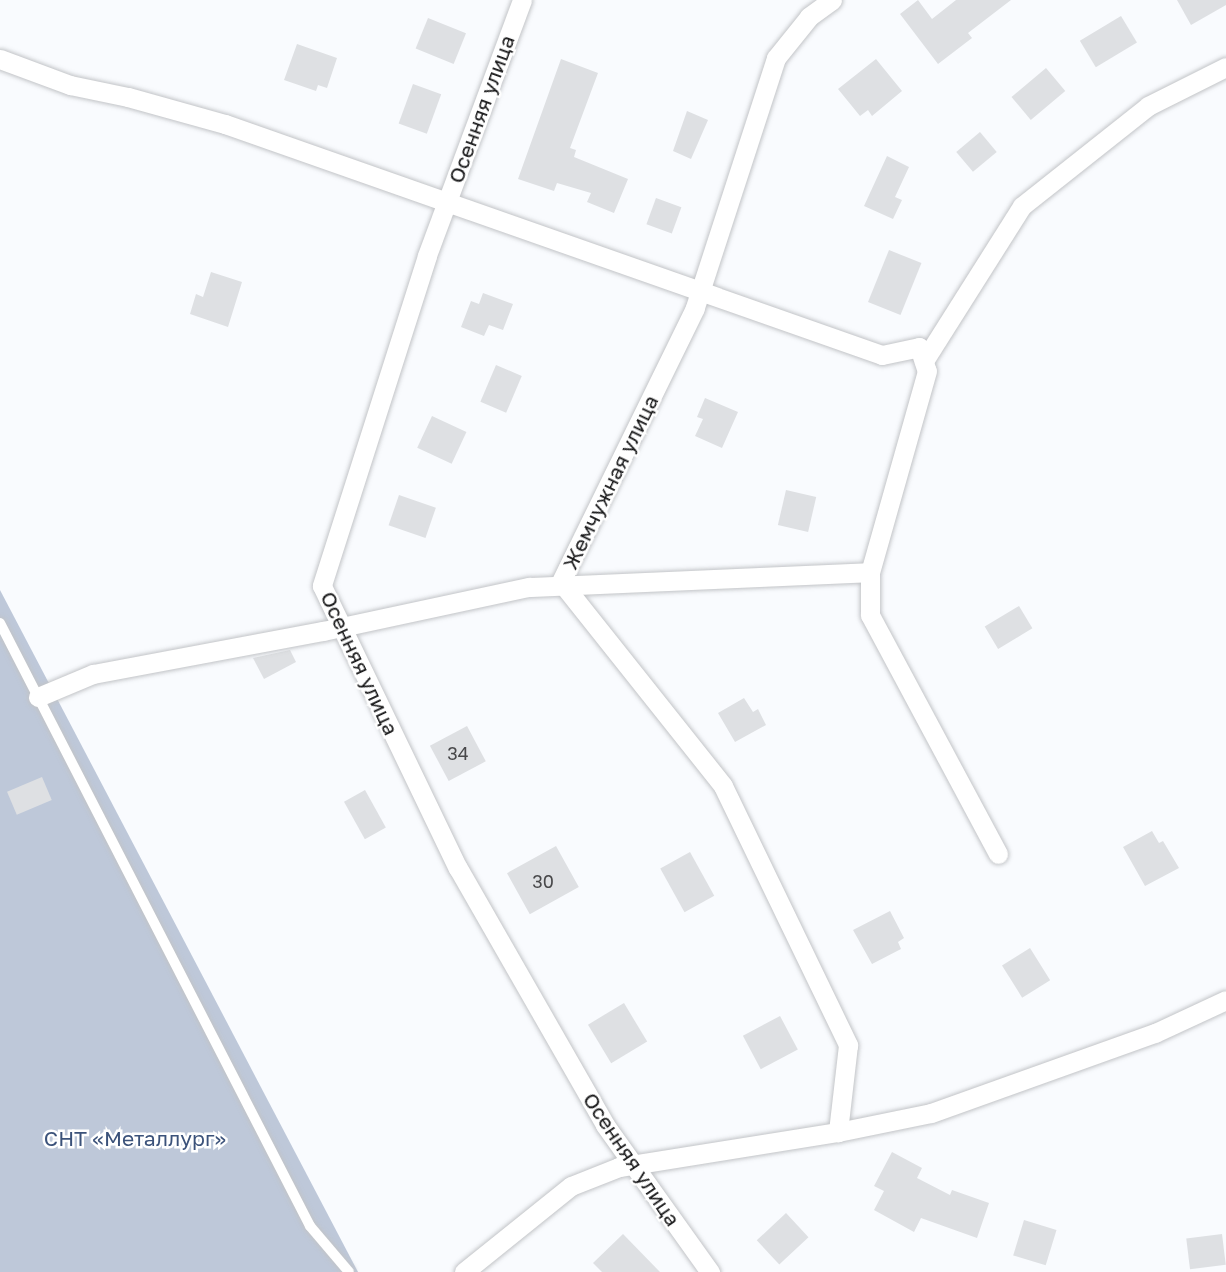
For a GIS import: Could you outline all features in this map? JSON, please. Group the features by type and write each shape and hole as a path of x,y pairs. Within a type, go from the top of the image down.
{"street":[{"name":"Осенняя улица","path":"522,0 447,202 322,586 458,868 605,1125 710,1272"},
{"name":"Жемчужная улица","path":"832,0 810,17 776,58 695,308 561,582 723,786 848,1045 838,1132"},
{"path":"0,59 70,85 128,97 225,124 882,355 919,347 927,371 870,572 870,614 998,854"},
{"path":"924,361 1022,206 1148,106 1226,67"},
{"path":"38,697 93,674 342,627 529,587 870,572"},
{"path":"464,1272 571,1186 633,1164 838,1132 931,1113 1155,1033 1226,1000"}],"lane":[{"path":"0,622 310,1226 349,1272"}],"green space":[{"name":"СНТ «Металлург»","path":"0,590 358,1272 0,1272"}],"building":[{"path":"918,0 932,19 956,0 1011,0 968,33 972,38 938,64 900,14"},
{"path":"1177,0 1226,0 1226,5 1191,25"},
{"path":"1121,16 1137,43 1096,67 1080,41"},
{"path":"428,18 466,33 454,64 416,49"},
{"path":"297,44 337,58 327,88 318,85 316,91 284,80"},
{"path":"561,59 598,73 570,148 576,150 574,157 628,179 614,213 587,202 591,193 557,183 554,191 518,179"},
{"path":"876,59 902,91 872,116 868,110 860,116 838,89"},
{"path":"1046,68 1065,91 1031,120 1012,97"},
{"path":"413,84 441,94 427,134 399,123"},
{"path":"687,111 708,120 691,159 673,151"},
{"path":"980,132 997,152 973,172 956,152"},
{"path":"887,156 909,167 895,197 902,200 893,219 864,206"},
{"path":"656,198 681,207 672,234 646,224"},
{"path":"889,250 921,263 900,315 868,302"},
{"path":"211,272 242,282 228,327 190,314 196,294 203,297"},
{"path":"483,293 513,304 503,330 489,325 484,336 461,327 471,301 479,304"},
{"path":"496,365 522,376 506,413 480,402"},
{"path":"705,398 738,412 722,448 695,436 703,419 697,417"},
{"path":"432,416 466,432 452,464 417,448"},
{"path":"786,490 816,497 808,532 778,525"},
{"path":"399,495 436,508 425,538 389,525"},
{"path":"1019,606 1032,628 998,649 985,627"},
{"path":"290,650 296,662 264,679 253,658"},
{"path":"744,698 753,712 758,709 766,725 735,742 718,713"},
{"path":"467,726 486,761 449,781 430,746"},
{"path":"42,777 52,800 17,815 7,792"},
{"path":"365,790 386,828 365,839 344,802"},
{"path":"1152,831 1159,843 1163,841 1179,868 1145,886 1123,847"},
{"path":"556,846 579,887 530,914 507,873"},
{"path":"690,852 714,896 685,912 660,868"},
{"path":"890,911 904,938 898,942 901,949 872,964 853,930"},
{"path":"1030,948 1050,980 1022,998 1002,965"},
{"path":"624,1003 647,1042 611,1063 588,1025"},
{"path":"780,1016 798,1050 761,1069 743,1036"},
{"path":"892,1152 922,1168 917,1178 950,1195 952,1190 989,1203 977,1238 921,1218 914,1232 874,1210 884,1191 874,1186"},
{"path":"786,1213 809,1237 779,1264 757,1240"},
{"path":"1024,1220 1057,1230 1046,1265 1013,1255"},
{"path":"623,1234 660,1272 602,1272 593,1263"},
{"path":"1222,1234 1226,1265 1190,1269 1186,1238"}]}
